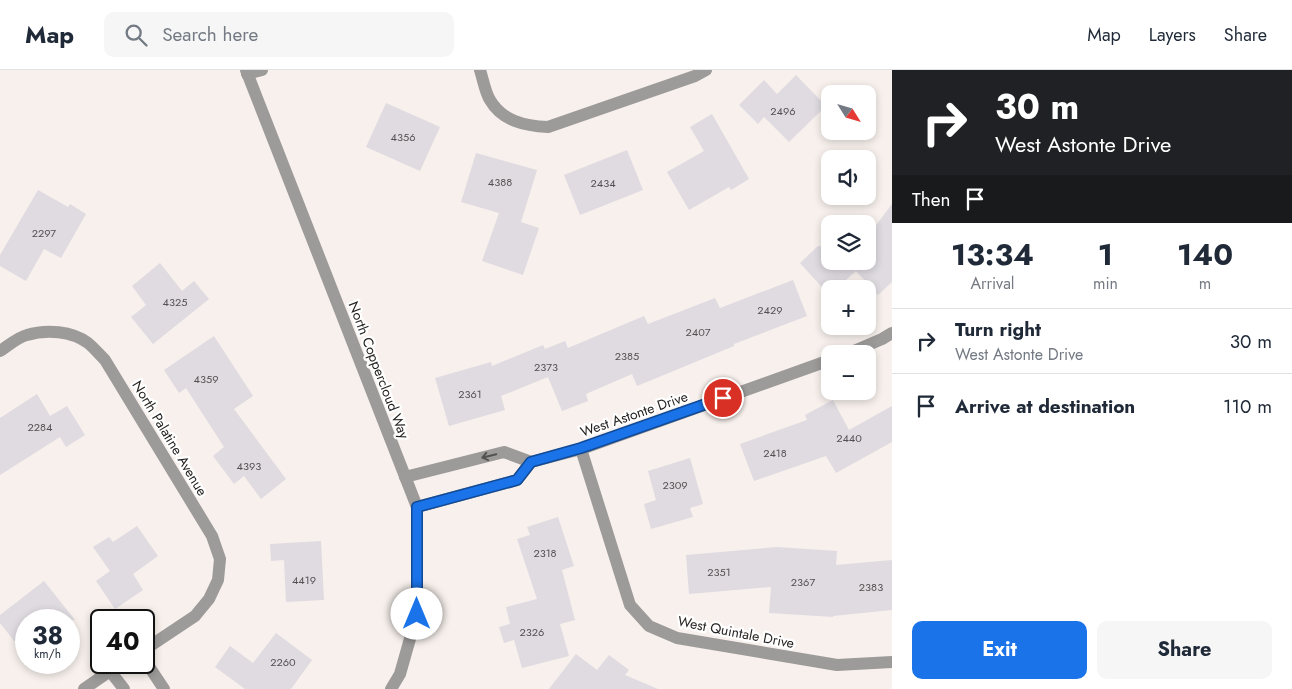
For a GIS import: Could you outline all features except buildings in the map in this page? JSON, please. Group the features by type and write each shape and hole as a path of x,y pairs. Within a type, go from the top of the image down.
{"street":[{"path":"247,72 262,70"},
{"path":"480,70 489,99 501,112 513,121 530,126 548,127 695,76 706,70"},
{"name":"North Coppercloud Way","path":"247,72 417,507 417,614 400,674 391,689"},
{"name":"North Palatine Avenue","path":"0,351 26,335 47,332 63,332 87,342 105,360 212,536 220,559 218,580 209,599 195,616 155,643"},
{"path":"868,345 892,333"},
{"name":"West Astonte Drive","path":"531,462 581,448 821,363"},
{"name":"West Quintale Drive","path":"581,448 630,605 649,626 677,638 837,665 892,662"},
{"path":"405,477 504,452 531,462 517,480 417,507"},
{"path":"84,689 106,674"},
{"path":"112,674 124,689"},
{"path":"154,674 164,689"}],"route":[{"path":"417,614 417,507 517,480 531,462 581,448 723,398"}]}
